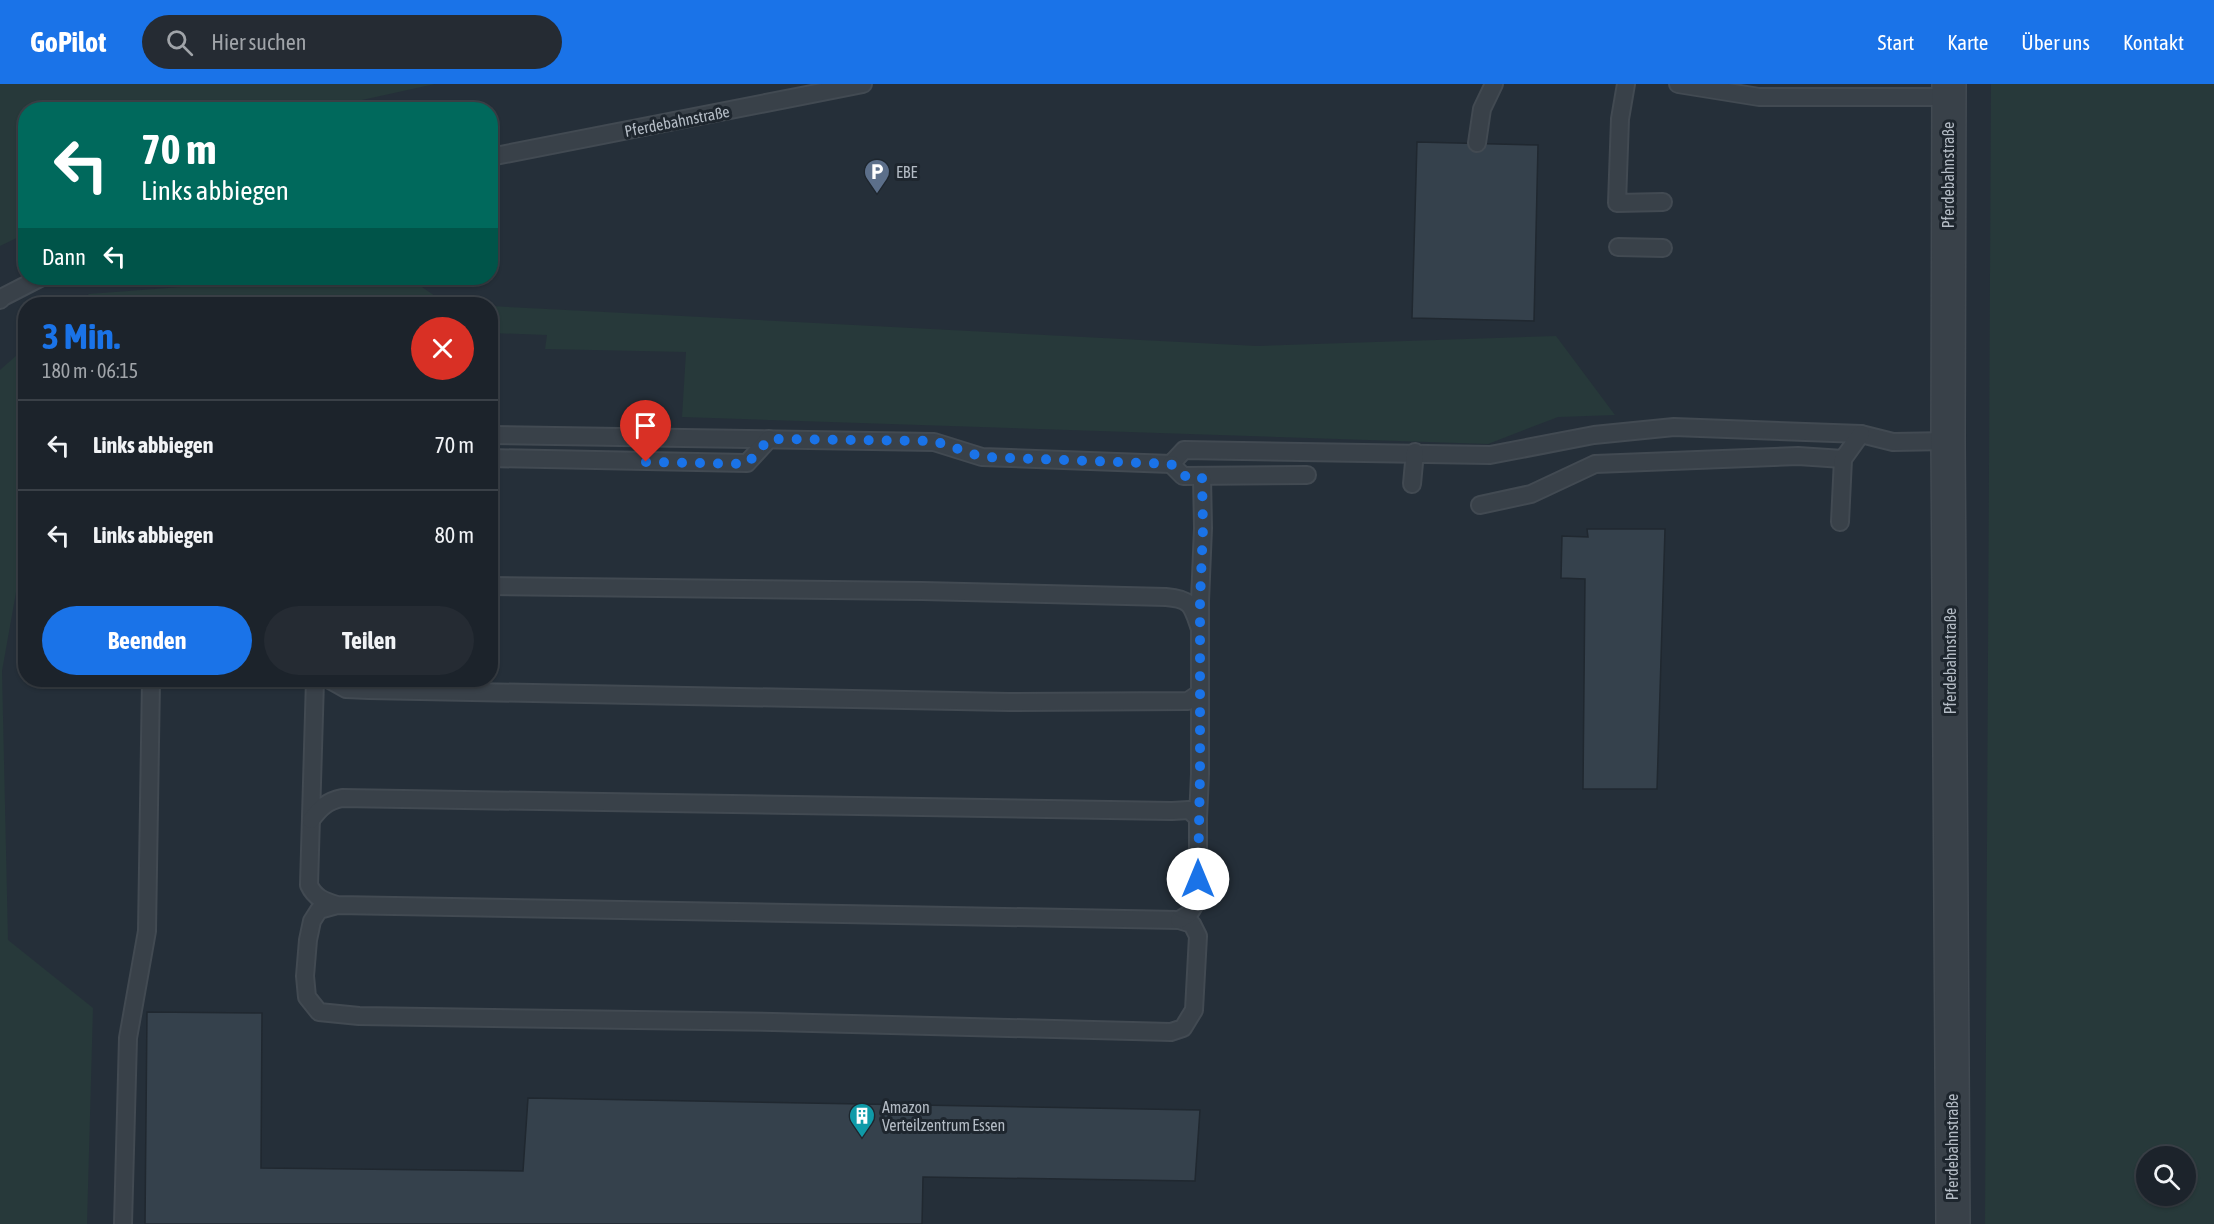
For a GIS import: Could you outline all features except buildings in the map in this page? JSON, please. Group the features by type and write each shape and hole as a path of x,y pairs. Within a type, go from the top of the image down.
{"street":[{"name":"Pferdebahnstraße","path":"1948,91 1953,1224"}],"lane":[{"name":"Pferdebahnstraße","path":"498,155 862,84"},
{"path":"1477,143 1482,109 1494,84"},
{"path":"1626,84 1620,119 1617,203 1663,202"},
{"name":"Pferdebahnstraße","path":"1679,84 1759,97 1948,91"},
{"path":"1618,247 1663,248"},
{"path":"1,298 26,285"},
{"path":"1171,464 1184,450 1490,454 1594,435 1674,427 1861,434 1893,442 1948,441"},
{"path":"1840,522 1843,459 1861,434"},
{"path":"498,435 934,441 982,457 1171,464 1184,476 1307,475"},
{"path":"498,458 747,464 769,439"},
{"path":"1412,484 1415,452"},
{"path":"1480,505 1531,494 1595,465 1798,456 1843,459"},
{"path":"1179,920 1189,914 1198,899 1202,477"},
{"path":"498,585 922,591 1182,598 1193,608 1200,629"},
{"path":"123,1224 128,1038 147,931 152,687"},
{"path":"315,687 309,885 313,894 322,900 338,905 1179,920 1192,924 1197,936 1194,1010 1183,1028 1171,1032 773,1022 358,1016 320,1012 307,997 305,976 308,940 312,921 320,910 338,905"},
{"path":"342,687 369,690 1009,702 1188,701 1200,693"},
{"path":"311,820 327,803 342,798 1189,810 1198,818"}],"shaded area":[{"path":"0,84 435,84 353,102 18,102 18,237 0,246"},
{"path":"1991,84 2214,84 2214,1224 1985,1224"},
{"path":"207,285 419,285 436,297 85,297 89,294"},
{"path":"498,306 1257,346 1556,336 1615,415 1558,417 1488,444 682,417 686,352 545,349 547,335 498,333"},
{"path":"18,354 18,581 2,671 8,940 93,1008 87,1224 0,1224 0,370"}],"place":[{"name":"EBE","path":"877,195"},
{"name":"Amazon Verteilzentrum Essen","path":"862,1139"}],"route":[{"path":"646,462 747,464 769,439 934,441 982,457 1171,464 1184,476 1202,477 1198,879"}]}
